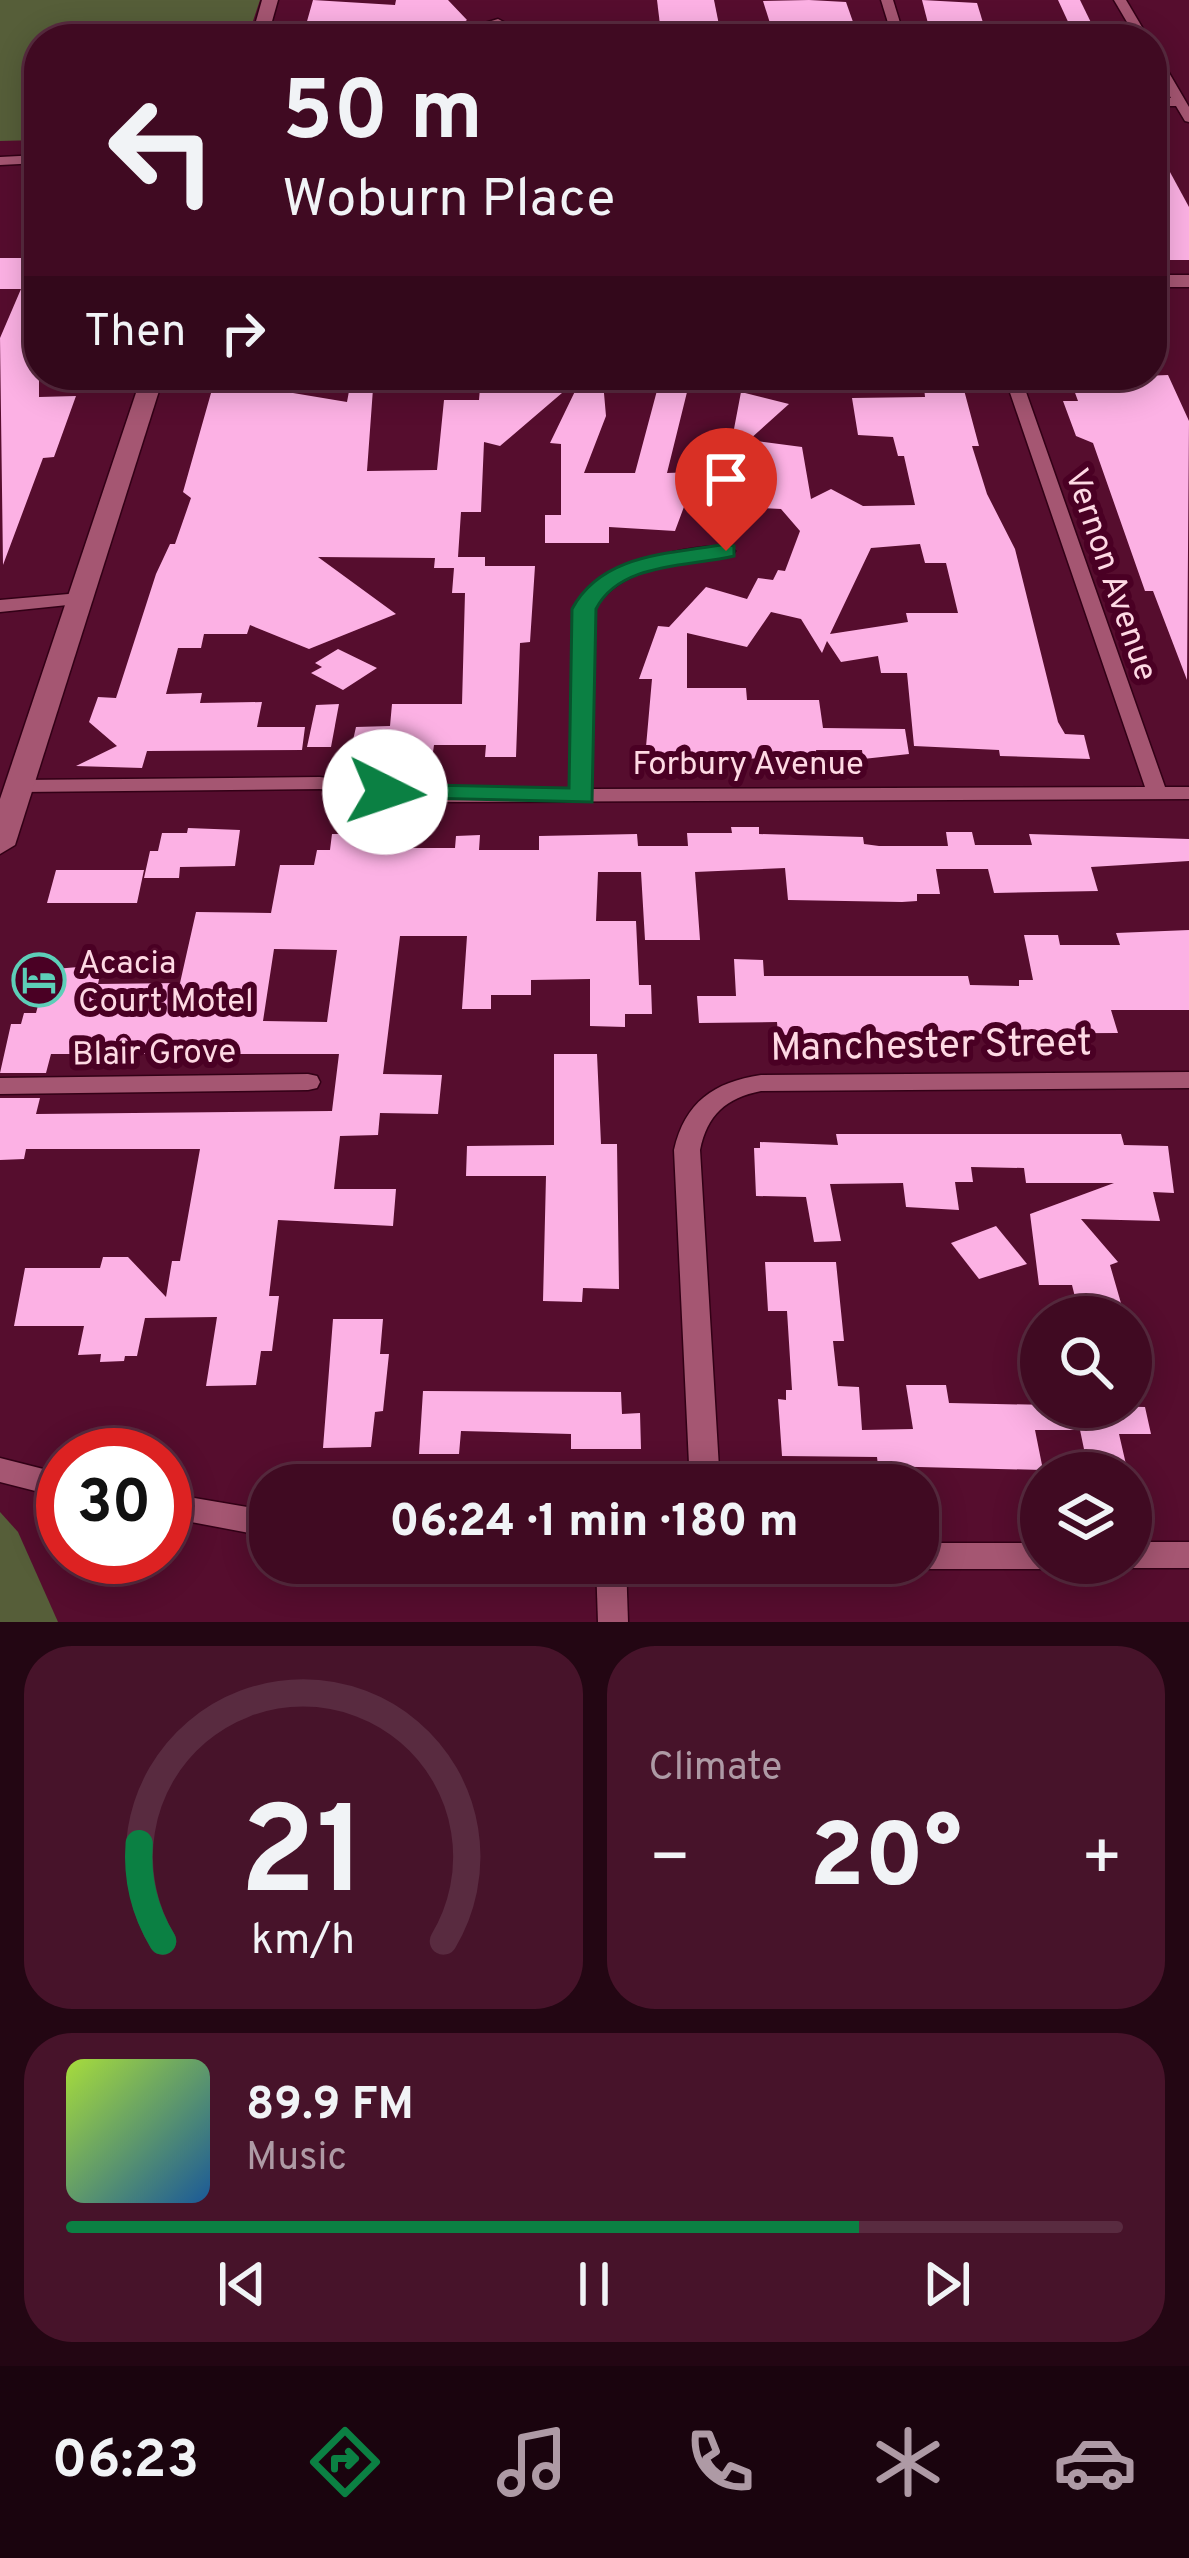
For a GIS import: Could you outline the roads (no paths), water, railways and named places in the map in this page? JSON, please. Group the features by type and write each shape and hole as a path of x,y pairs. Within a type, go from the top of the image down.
{"main road":[{"path":"1,841 148,390"}],"street":[{"path":"1167,80 1189,118"},
{"path":"1167,102 1180,102"},
{"name":"Vernon Avenue","path":"1017,390 1157,793"},
{"path":"582,796 584,609 594,590 630,568 726,551"},
{"path":"0,606 80,599"},
{"name":"Forbury Avenue","path":"20,786 320,783 418,796 1189,793"},
{"name":"Manchester Street","path":"704,1464 687,1150 690,1126 701,1108 721,1093 761,1083 1189,1080"},
{"name":"Blair Grove","path":"0,1085 308,1082"},
{"path":"0,1470 36,1479"},
{"path":"192,1510 249,1520"},
{"path":"1152,1555 1189,1555"},
{"path":"939,1556 1020,1556"},
{"path":"612,1584 613,1622"}],"place":[{"name":"Acacia Court Motel","path":"39,980"}]}
